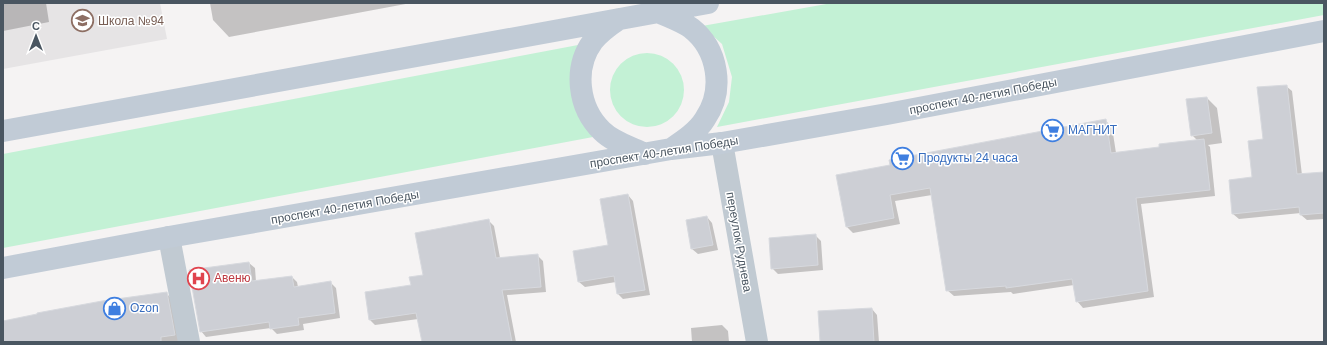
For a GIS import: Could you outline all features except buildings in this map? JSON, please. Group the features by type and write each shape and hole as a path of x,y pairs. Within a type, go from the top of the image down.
{"main road":[{"path":"3,131 708,3"},
{"path":"658,12 690,28 699,36 706,45 713,59 716,73 717,85 715,97 705,120 688,137 671,149"},
{"path":"620,18 593,41 586,54 580,80 581,95 587,112 601,130 611,138 645,154"},
{"name":"проспект 40-летия Победы","path":"3,268 169,237 671,149 722,143 887,114 1324,31"}],"street":[{"name":"переулок Руднева","path":"722,143 757,342"},
{"path":"169,237 188,342"}],"shaded area":[{"name":"Школа №94","path":"3,3 160,3 167,39 3,69"}],"green space":[{"path":"832,3 1324,3 1324,15 717,127 729,102 732,77 722,44 702,26"},
{"path":"578,45 571,91 577,114 593,137 3,248 3,154"},
{"path":"647,53 668,59 678,69 684,90 678,111 668,121 647,127 626,121 616,111 610,90 616,69 626,59"}],"place":[{"name":"Школа №94","path":"83,21"},
{"name":"МАГНИТ","path":"1052,130"},
{"name":"Продукты 24 часа","path":"903,158"},
{"name":"Авеню","path":"199,278"},
{"name":"Ozon","path":"114,308"}]}
